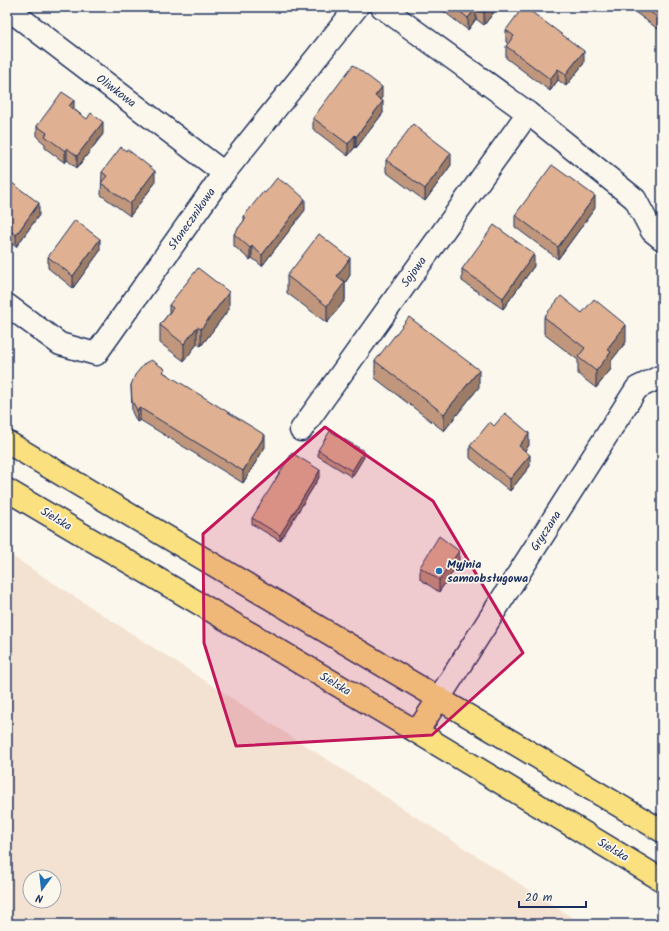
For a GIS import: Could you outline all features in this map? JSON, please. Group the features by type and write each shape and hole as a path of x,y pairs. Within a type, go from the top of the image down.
{"main road":[{"path":"7,442 662,831"},
{"name":"Sielska","path":"7,490 417,732 662,880"},
{"path":"417,732 439,698"}],"street":[{"name":"Słonecznikowa","path":"7,305 60,344 96,354 224,173 357,7"},
{"path":"382,7 528,113 635,199 652,231 662,239"},
{"name":"Oliwkowa","path":"7,8 224,173"},
{"name":"Sojowa","path":"301,430 528,113"},
{"name":"Gryczana","path":"439,698 637,388 662,376"}],"highlighted area":[{"path":"325,427 433,501 523,653 432,735 236,746 204,643 203,534"}],"shaded area":[{"path":"7,553 582,924 7,924"}],"building":[{"path":"454,7 489,7 484,13 476,8 468,18"},
{"path":"523,7 584,51 566,74 558,69 550,79 506,46 514,36 506,30"},
{"path":"644,7 662,7 662,21"},
{"path":"353,65 382,87 375,96 383,101 356,137 355,135 348,144 313,118"},
{"path":"62,92 74,100 69,106 87,119 91,113 103,122 77,156 67,148 65,151 45,136 47,133 37,126"},
{"path":"413,124 451,153 425,189 386,160"},
{"path":"121,147 126,151 127,149 155,171 130,204 101,183 107,176 102,172"},
{"path":"552,165 595,196 558,247 515,215"},
{"path":"277,178 286,184 287,183 305,199 262,255 252,246 250,248 234,234 246,218 244,216 263,192 265,193"},
{"path":"7,180 39,203 16,235 7,229"},
{"path":"75,220 100,239 73,276 48,257"},
{"path":"494,225 534,254 503,298 462,269"},
{"path":"319,234 350,258 337,276 345,282 327,306 287,276"},
{"path":"198,268 229,292 201,329 197,327 184,344 160,325 173,308 169,305"},
{"path":"561,296 582,313 594,299 626,325 607,349 611,352 596,371 578,357 585,348 544,317"},
{"path":"409,317 479,370 444,414 375,361"},
{"path":"151,360 165,369 163,372 265,435 243,471 140,408 137,410 132,401 131,385 135,375 145,363"},
{"path":"505,413 529,433 519,446 530,455 510,479 470,446 490,422 494,426"},
{"path":"330,431 364,451 352,471 318,450"},
{"path":"292,453 320,470 280,535 252,518"},
{"path":"439,536 459,551 439,580 420,567"}],"place":[{"name":"Myjnia samoobsługowa","path":"439,571"}]}
